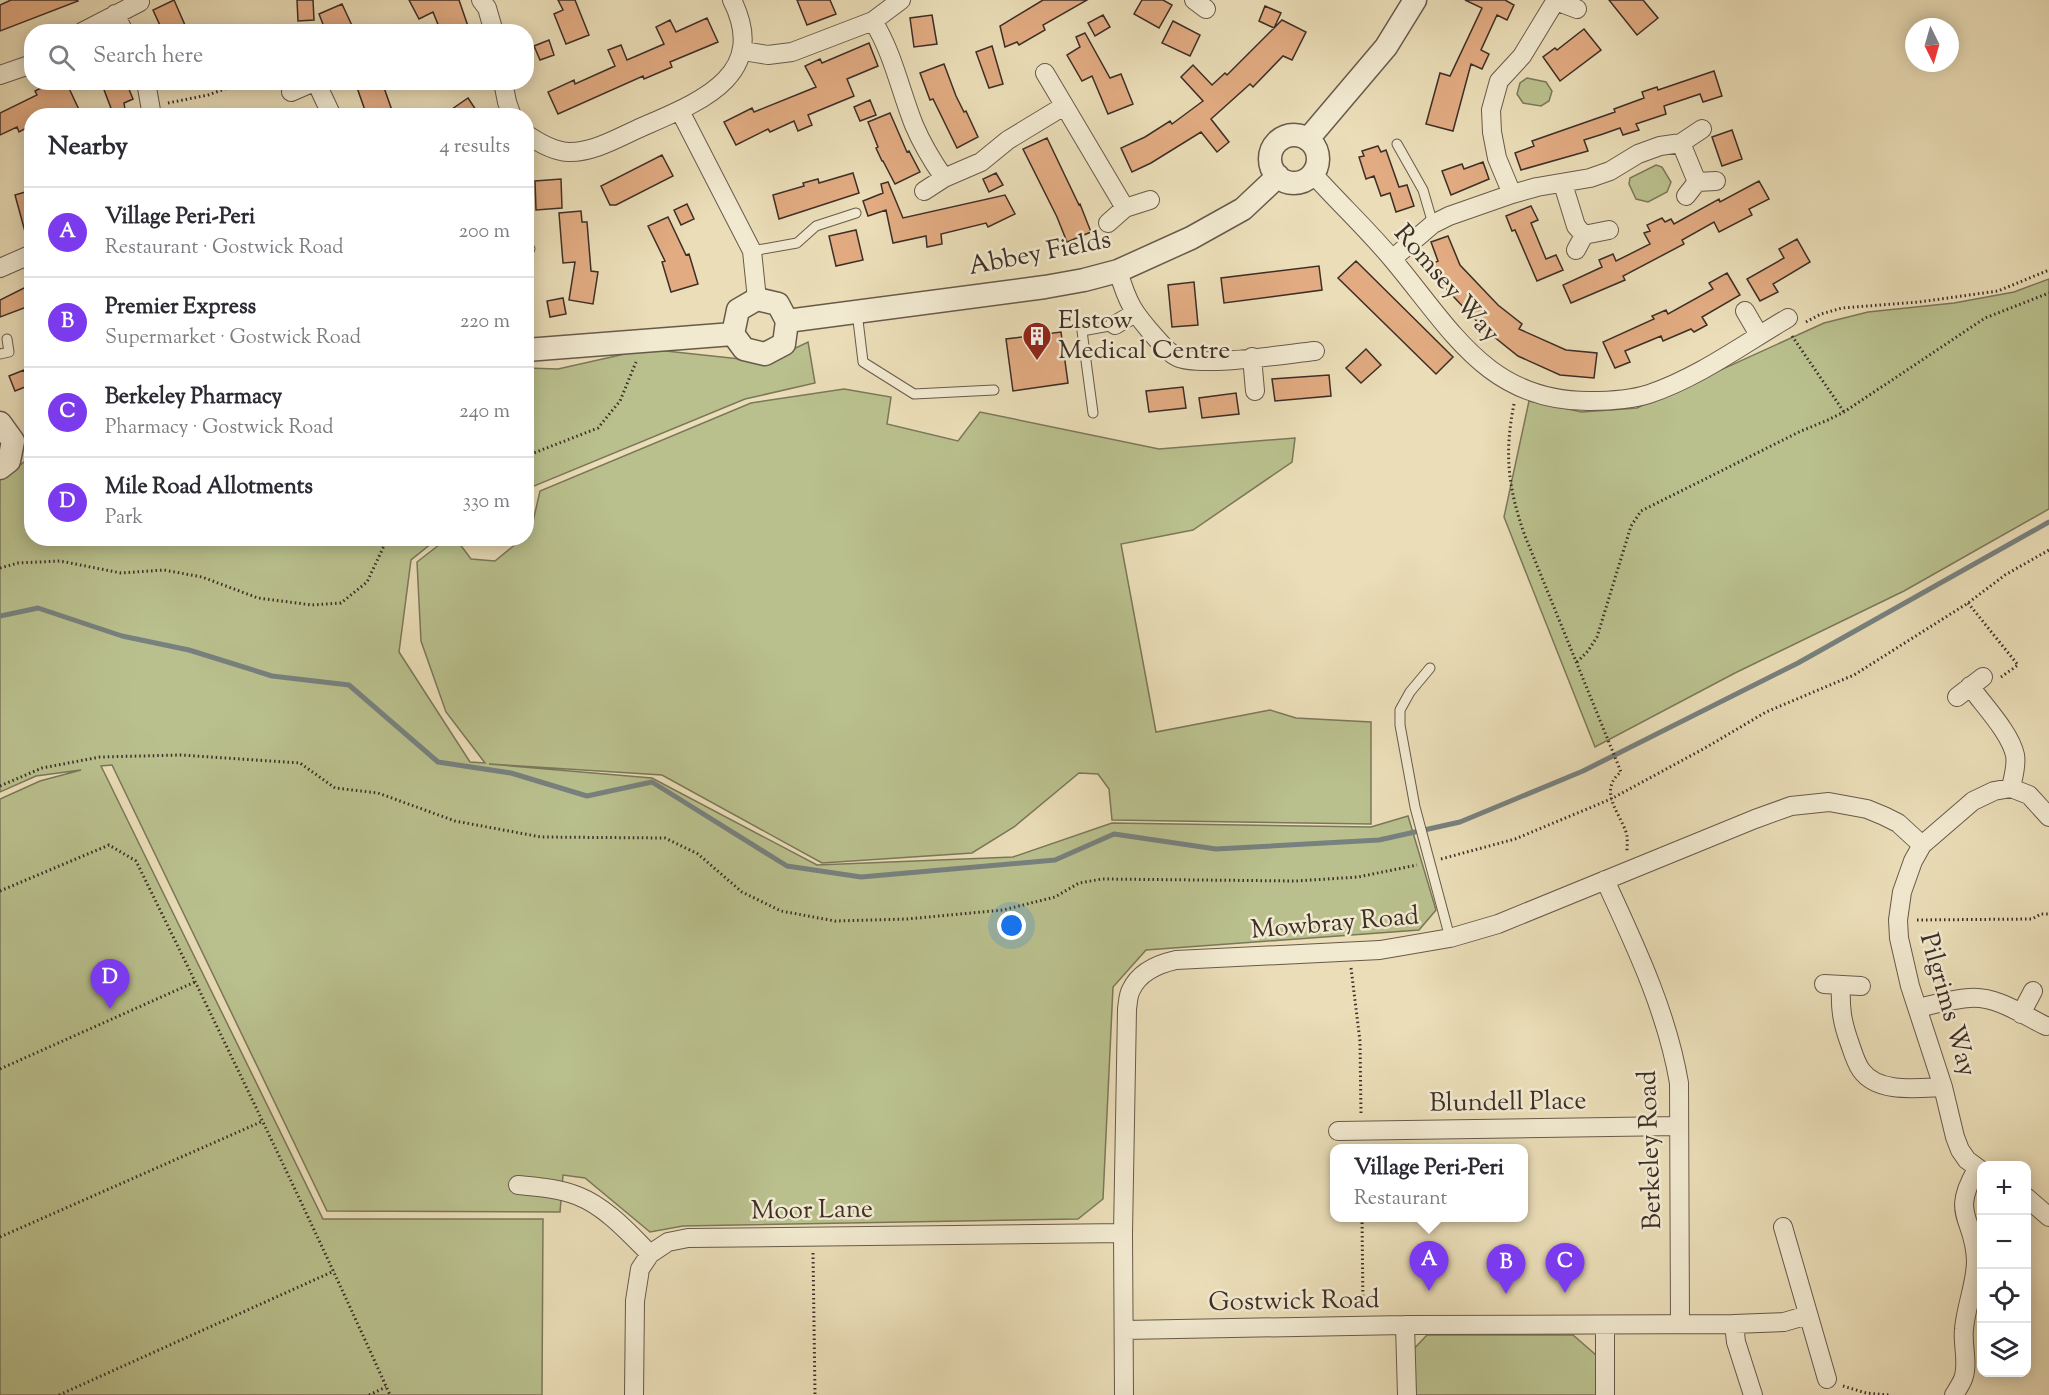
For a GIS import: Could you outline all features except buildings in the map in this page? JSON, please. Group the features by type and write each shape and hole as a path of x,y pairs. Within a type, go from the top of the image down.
{"street":[{"path":"481,0 491,24"},
{"path":"534,139 545,146 568,152 590,149 703,99 723,84 736,67 742,51 742,28 732,0"},
{"path":"742,51 768,55 792,52 873,21 901,0"},
{"path":"1308,139 1386,47 1415,0"},
{"path":"1512,194 1497,158 1492,132 1491,110 1499,81 1522,56 1556,0 1577,9"},
{"path":"97,24 140,2"},
{"path":"115,14 120,24"},
{"path":"873,21 884,39 914,126 931,160 944,178"},
{"path":"0,75 24,67"},
{"path":"1045,73 1125,208"},
{"path":"148,90 151,108"},
{"path":"291,92 296,90"},
{"path":"319,90 328,108"},
{"path":"505,90 509,108"},
{"path":"924,191 944,178 981,162 1008,140 1064,106"},
{"path":"680,111 752,251 757,299"},
{"path":"1392,259 1433,224 1449,216 1537,187 1610,171 1638,154 1681,142 1702,129"},
{"path":"1293,135 1308,139 1317,151 1317,167 1313,174 1300,182 1292,182 1278,176 1271,163 1273,147 1285,137 1293,135"},
{"path":"1681,142 1691,189 1716,181"},
{"name":"Romsey Way","path":"1313,174 1392,259 1459,343 1489,370 1517,387 1554,399 1612,401 1646,395 1677,384 1746,345 1759,335 1794,324"},
{"name":"Abbey Fields","path":"787,321 1045,287 1084,280 1118,270 1191,238 1243,209 1278,176"},
{"path":"1563,183 1580,243 1609,230"},
{"path":"1108,223 1125,208 1150,200"},
{"path":"0,268 24,258"},
{"path":"1118,270 1126,297 1135,313 1166,349 1176,357 1203,362 1315,351"},
{"path":"757,299 778,304 787,321 784,344 765,354 744,350 733,334 738,310 757,299"},
{"path":"1744,311 1759,335"},
{"path":"1115,325 1135,313"},
{"path":"534,350 733,334"},
{"path":"1252,357 1255,391"},
{"path":"0,468 9,461 15,434"},
{"path":"1970,687 2009,740 2015,754 2016,768 2011,788 2029,795 2049,817"},
{"name":"Pilgrims Way","path":"1977,1168 1960,1150 1955,1137 1944,1087 1905,966 1898,920 1902,892 1913,861 1922,845 1973,801 1994,791 2011,788"},
{"name":"Mowbray Road","path":"1124,1395 1123,1233 1127,1009 1131,989 1142,975 1158,964 1176,960 1380,950 1450,938 1498,924 1791,806 1829,802 1866,809 1898,823 1922,845"},
{"name":"Berkeley Road","path":"1605,880 1664,1019 1673,1049 1679,1083 1680,1323"},
{"path":"1861,986 1832,985 1841,1020 1861,1070 1869,1078 1879,1083 1896,1087 1944,1087"},
{"path":"2021,1014 2033,991"},
{"path":"1918,1008 1971,998 2000,1003 2046,1026"},
{"name":"Blundell Place","path":"1338,1131 1678,1126"},
{"path":"1954,1395 1963,1380 1965,1369 1964,1328 1975,1269 1974,1247 1963,1208 1963,1197 1967,1185 1977,1172"},
{"path":"518,1185 552,1188 579,1196 602,1209 651,1254 640,1269 635,1301 634,1395"},
{"path":"2031,1201 2049,1217"},
{"path":"1783,1227 1827,1379"},
{"name":"Moor Lane","path":"651,1254 668,1242 688,1238 1123,1233"},
{"name":"Gostwick Road","path":"1124,1330 1405,1325 1734,1324 1785,1322 1808,1315"},
{"path":"1734,1324 1736,1342 1753,1395"},
{"path":"1405,1325 1407,1395"},
{"path":"1605,1325 1605,1395"}],"lane":[{"path":"1397,144 1423,190 1433,224"},
{"path":"752,251 797,243 816,226 856,213"},
{"path":"857,312 863,362 914,394 994,390"},
{"path":"1093,413 1082,331 1115,325"},
{"path":"0,354 9,352 7,339"},
{"path":"1430,668 1410,692 1400,710 1400,725 1415,807 1450,938"}],"path":[{"path":"162,108 227,90"},
{"path":"1844,412 1794,324 1842,308 1919,302 1998,291 2049,270"},
{"path":"1576,662 1588,651 1597,637 1631,526 1641,512 1801,431 1844,412 1985,318 2049,293"},
{"path":"534,453 598,428 620,401 636,365 633,341"},
{"path":"1517,387 1509,427 1508,463 1513,503 1620,772 1614,777 1610,787 1611,799 1627,834 1626,871"},
{"path":"0,568 18,563 60,561 121,573 164,570 202,577 258,598 312,605 341,603 367,582 384,546"},
{"path":"0,786 42,768 100,757 181,754 300,763 335,788 378,793 455,821 541,837 665,838 698,854 742,892 781,911 835,921 907,919 1003,910 1055,897 1079,883 1102,879 1296,881 1358,877 1431,862 1515,839 1611,799 1766,712 1854,675 1968,603 2005,574 2049,550"},
{"path":"1968,603 2018,665 1993,683 1970,687"},
{"path":"0,891 109,844 136,861 263,1121 390,1395"},
{"path":"1898,920 2032,919 2041,914 2049,914"},
{"path":"1349,951 1360,1041 1361,1130"},
{"path":"0,1069 195,982"},
{"path":"0,1237 263,1121"},
{"path":"1362,1222 1364,1326"},
{"path":"812,1237 815,1395"},
{"path":"59,1395 334,1271"},
{"path":"1827,1379 1866,1393 1889,1395"},
{"path":"369,1395 386,1387"}],"green space":[{"path":"1527,78 1546,82 1552,91 1549,101 1541,106 1523,103 1517,94 1520,83"},
{"path":"1656,165 1662,167 1671,182 1667,192 1648,202 1636,199 1629,184 1630,178"},
{"path":"2049,279 2049,509 1904,591 1735,673 1595,747 1504,517 1529,401 1582,412 1637,408 1824,323 1868,312 1954,303 2014,292"},
{"path":"808,342 815,383 745,399 534,486 534,368 558,369 647,349 759,361 783,354"},
{"path":"844,389 891,397 887,424 958,441 980,412 1159,449 1295,438 1292,462 1193,530 1121,544 1156,732 1270,710 1296,718 1371,722 1371,824 1112,820 1109,789 1098,774 1079,773 1014,827 972,853 822,863 662,775 489,764 652,778 817,865 1013,857 1112,823 1371,827 1408,816 1436,910 1419,930 1146,950 1113,987 1103,1199 1078,1219 683,1226 650,1232 585,1178 563,1175 560,1212 327,1211 112,765 101,766 323,1219 543,1219 542,1395 0,1395 0,799 40,781 81,770 36,776 0,792 0,476 9,473 24,462 24,546 428,546 411,560 399,652 470,762 485,763 446,712 421,641 417,562 438,546 461,546 471,559 495,561 513,546 534,546 534,517 540,491 751,403"},
{"path":"1427,1335 1573,1335 1596,1355 1597,1395 1412,1395 1410,1353"}],"waterway":[{"path":"0,616 38,608 122,636 189,650 272,676 349,685 438,762 511,773 587,796 652,782 787,866 861,877 1055,860 1114,834 1216,849 1379,840 1460,822 1583,771 1798,663 2049,522"}],"place":[{"name":"Elstow Medical Centre","path":"1037,362"},
{"name":"Mile Road Allotments","path":"110,1009"},
{"name":"Village Peri-Peri","path":"1429,1291"},
{"name":"Berkeley Pharmacy","path":"1565,1293"},
{"name":"Premier Express","path":"1506,1294"}]}
